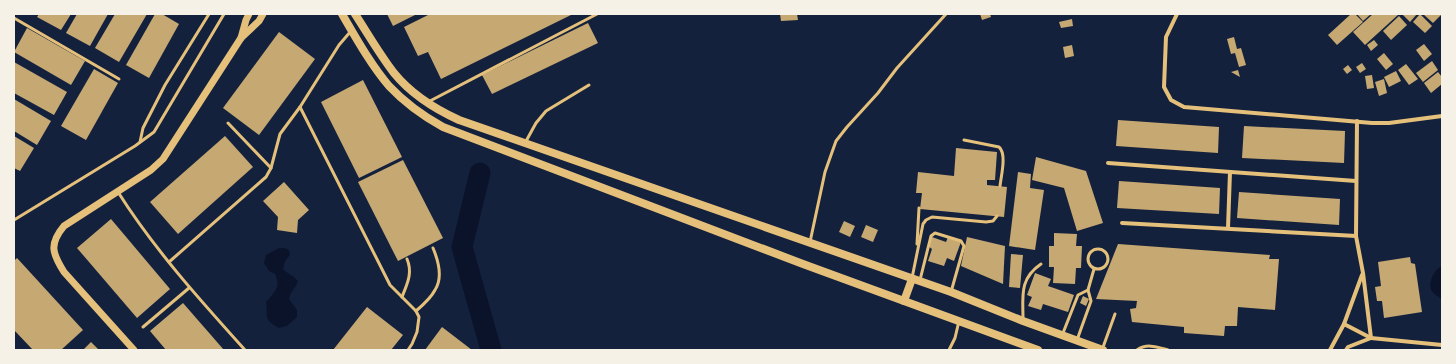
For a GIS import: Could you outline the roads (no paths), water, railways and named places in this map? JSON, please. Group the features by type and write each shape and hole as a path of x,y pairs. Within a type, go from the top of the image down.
{"main road":[{"path":"342,14 390,86 420,113 443,127 804,264 1038,350"},
{"path":"355,14 395,74 428,103 459,120 951,292 1102,350"},
{"path":"904,301 916,280"}],"street":[{"path":"241,38 249,14"},
{"path":"134,350 64,272 56,259 53,246 56,236 64,226 151,170 163,159 241,38 259,21 263,14"},
{"path":"1177,14 1166,37 1164,87 1171,100 1184,107 1372,123 1389,123 1442,116"},
{"path":"1357,121 1356,236 1363,273 1371,338"},
{"path":"1108,163 1356,181"},
{"path":"1228,228 1230,172"},
{"path":"1122,223 1356,236"},
{"path":"1330,350 1344,324 1363,273"},
{"path":"1344,324 1371,338 1442,344"},
{"path":"1346,350 1348,347 1371,338"}],"lane":[{"path":"140,142 143,128 162,92 209,14"},
{"path":"14,220 154,132 224,14"},
{"path":"428,103 597,14"},
{"path":"810,242 825,172 836,141 874,98 897,68 946,14"},
{"path":"14,18 119,79"},
{"path":"169,262 266,177 271,168 280,134 300,107 339,45 352,30"},
{"path":"525,143 536,123 546,111 589,85"},
{"path":"300,107 390,285 416,311 419,318 417,332 408,350"},
{"path":"228,122 271,168"},
{"path":"964,140 999,147 1002,150 1003,155 1000,186"},
{"path":"118,192 189,288 245,350"},
{"path":"916,280 919,208"},
{"path":"917,255 923,224 926,220 932,218 986,222 992,221 997,216"},
{"path":"916,280 933,234 935,233 962,241 964,246 951,292"},
{"path":"416,311 436,289 440,272 433,248"},
{"path":"1098,249 1102,250 1108,256 1108,263 1101,269 1094,269 1089,264 1088,257 1092,251 1098,249"},
{"path":"402,297 410,275 408,259"},
{"path":"1023,320 1024,288 1027,277 1041,264"},
{"path":"1077,341 1090,301 1088,290 1094,269"},
{"path":"143,327 189,288"},
{"path":"1062,335 1078,295 1088,290"},
{"path":"1102,350 1115,314"},
{"path":"949,350 955,338 959,322"},
{"path":"1137,350 1150,345 1168,350"}],"water":[{"path":"279,248 289,250 290,255 285,261 283,269 298,281 289,299 297,310 297,317 287,326 279,328 267,318 266,302 276,289 277,279 275,274 269,271 264,263 266,255"},
{"path":"1442,266 1442,299 1435,295 1431,290 1430,283 1433,275"}],"waterway":[{"path":"480,173 462,247 491,350"}]}
